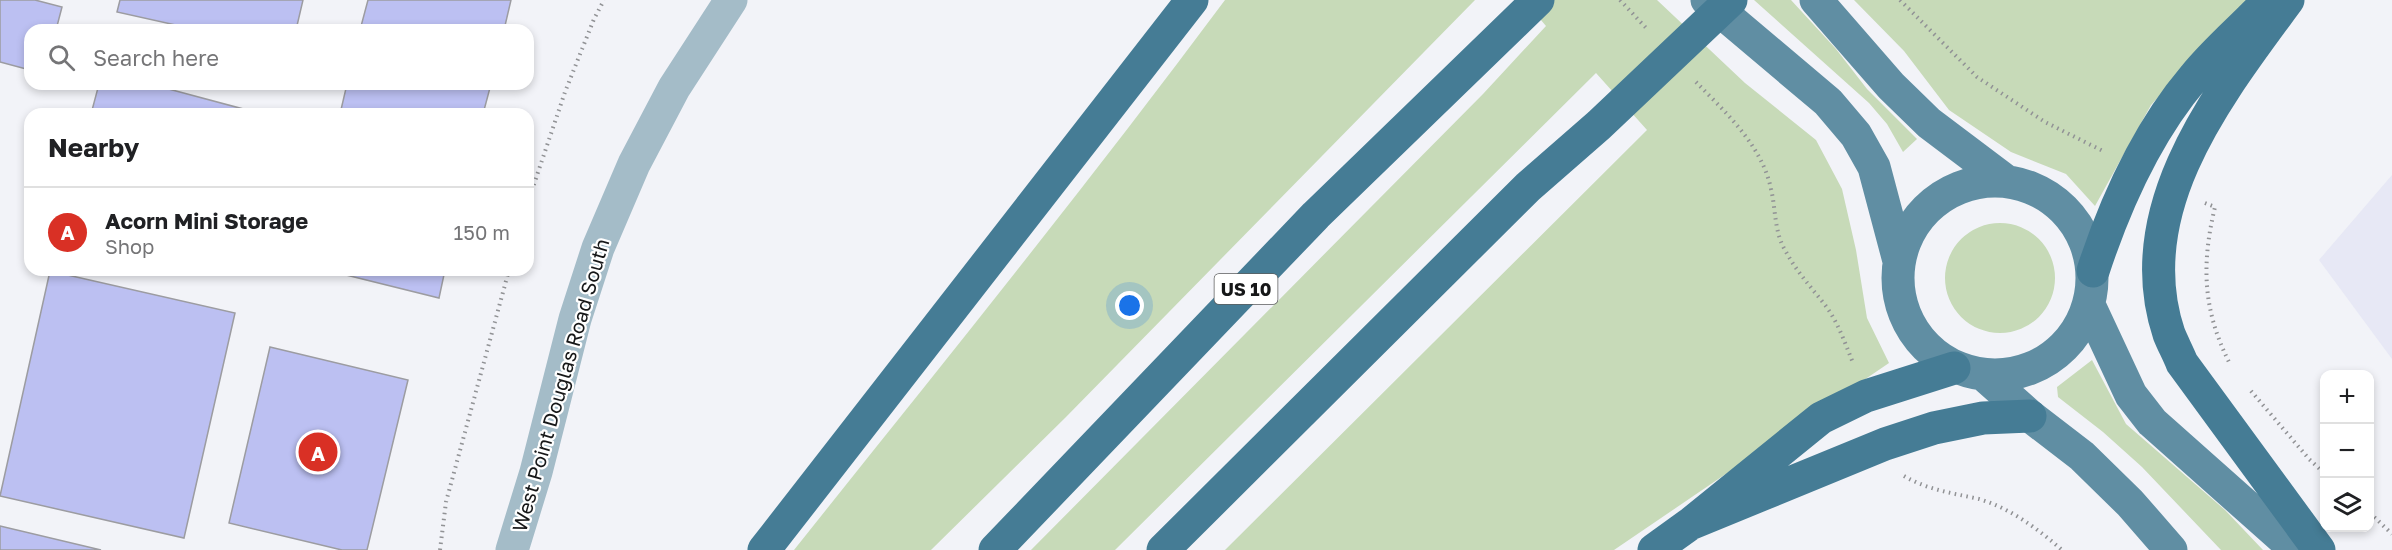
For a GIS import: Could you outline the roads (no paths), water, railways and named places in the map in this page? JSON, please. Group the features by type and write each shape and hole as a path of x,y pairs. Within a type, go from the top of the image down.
{"highway":[{"path":"764,550 1192,0"},
{"name":"US 10","path":"995,550 1316,215 1538,0"},
{"path":"1163,550 1528,187 1599,125 1731,0"},
{"path":"2093,271 2108,225 2165,117 2194,76 2270,0"},
{"path":"2288,0 2222,90 2172,189 2163,226 2159,258 2161,294 2169,333 2182,363 2319,550"},
{"path":"1654,550 1689,525 1821,418 1866,396 1954,368"},
{"path":"1689,525 1885,444 1934,428 1983,418 2030,416"}],"main road":[{"path":"1707,0 1828,102 1856,135 1874,167 1899,261"},
{"path":"1816,0 1891,86 1922,115 2006,181"},
{"path":"2006,181 2038,190 2066,210 2084,238 2093,271 2089,305 2074,336 2050,359 2019,374 1985,376 1954,368 1928,349 1908,323 1898,293 1899,261 1908,233 1926,210 1949,192 1977,182 2006,181"},
{"path":"2089,305 2131,395 2152,422 2296,550"},
{"path":"1985,376 2030,416 2082,456 2130,503 2171,550"}],"street":[{"name":"West Point Douglas Road South","path":"512,550 598,248 634,164 674,88 730,0"}],"place":[{"name":"Acorn Mini Storage","path":"318,452"}]}
